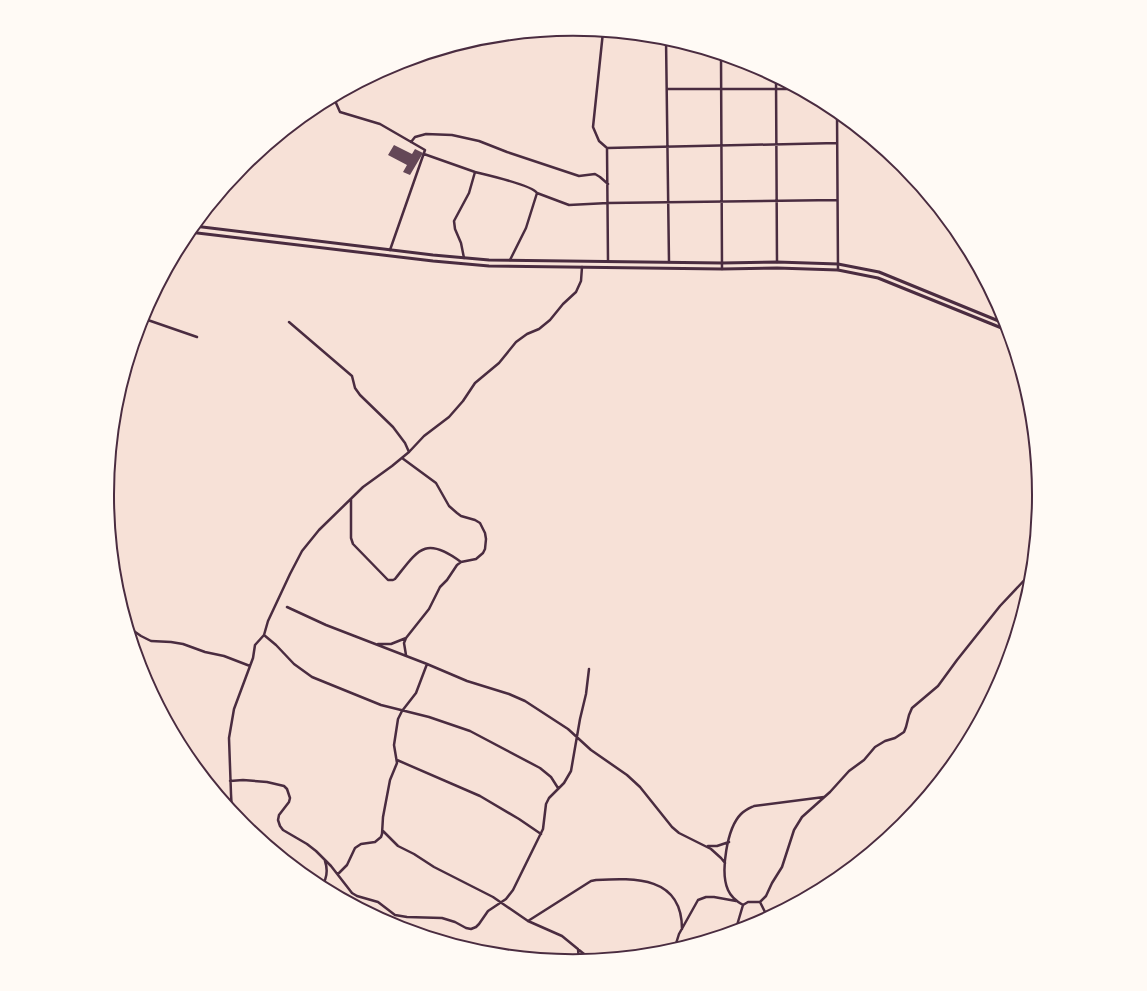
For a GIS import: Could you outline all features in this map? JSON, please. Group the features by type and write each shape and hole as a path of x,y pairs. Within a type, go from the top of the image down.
{"street":[{"path":"602,37 593,127 599,141 607,148 837,143"},
{"path":"666,46 669,262"},
{"path":"721,60 722,269"},
{"path":"776,83 777,262"},
{"path":"667,89 787,89"},
{"path":"336,103 340,112 380,124 425,150 390,250"},
{"path":"837,119 838,270"},
{"path":"411,142 415,137 426,134 452,135 479,141 579,176 595,174 608,184"},
{"path":"607,148 608,261"},
{"path":"424,154 475,172 516,183 569,205 608,202 837,200"},
{"path":"464,258 454,221 469,193 475,172"},
{"path":"510,260 526,228 537,193"},
{"path":"201,227 464,258 510,260 722,263 777,262 838,264 879,272 998,321"},
{"path":"196,233 433,261 489,266 722,269 777,268 838,270 878,278 1001,328"},
{"path":"231,801 229,738 237,699 250,666 255,645 264,635 268,621 302,551 319,530 363,487 402,458 424,436 449,417 475,383 499,363 516,342 545,325 579,287 581,282 582,267"},
{"path":"149,320 196,337"},
{"path":"289,322 352,376 355,388 360,395 393,427 405,443 409,452"},
{"path":"402,458 436,483 449,506 457,514 475,520 483,528 486,539 483,553 476,559 461,562 457,565 440,587 429,609 406,638 404,643 406,656"},
{"path":"351,498 353,544 388,580 395,579 415,554 424,549 429,548 439,550 461,562"},
{"path":"737,925 743,905 748,902 760,902 766,896 782,867 791,838 798,823 808,811 849,771 864,760 875,747 904,732 912,708 938,686 1007,598 1025,579"},
{"path":"287,607 326,625 467,681 502,691 521,699 563,725 592,750 634,781 663,814 672,827 679,833 716,853 724,863"},
{"path":"135,632 151,641 183,644 199,651 224,656 250,666"},
{"path":"264,635 294,664 312,677 380,706 443,721 483,737 546,772 558,788"},
{"path":"375,644 391,644 406,638"},
{"path":"338,874 348,864 355,848 361,844 372,843 381,838 383,817 390,780 397,760 394,746 398,719 416,692 427,664"},
{"path":"230,781 249,780 284,786 287,789 290,798 289,802 279,814 278,820 280,826 283,830 307,844 325,859 352,893 378,902 395,915 407,917 442,918 471,929 476,927 488,911 510,895 541,834 545,823 546,804 549,798 568,777 571,771 590,669"},
{"path":"397,760 480,796 541,834"},
{"path":"743,905 736,901 727,890 725,876 724,863 736,820 747,809 762,804 825,796"},
{"path":"382,831 398,846 434,867 486,893 528,921 558,933 585,955"},
{"path":"705,846 717,846 729,842"},
{"path":"324,881 327,871 325,859"},
{"path":"528,921 591,881 631,879 648,881 657,884 671,895 679,909 682,928"},
{"path":"676,943 695,903 702,898 714,897 736,901"},
{"path":"760,902 765,913"},
{"path":"577,948 578,955"}],"building":[{"path":"394,145 412,154 415,149 423,153 410,175 403,172 407,165 388,155"}]}
